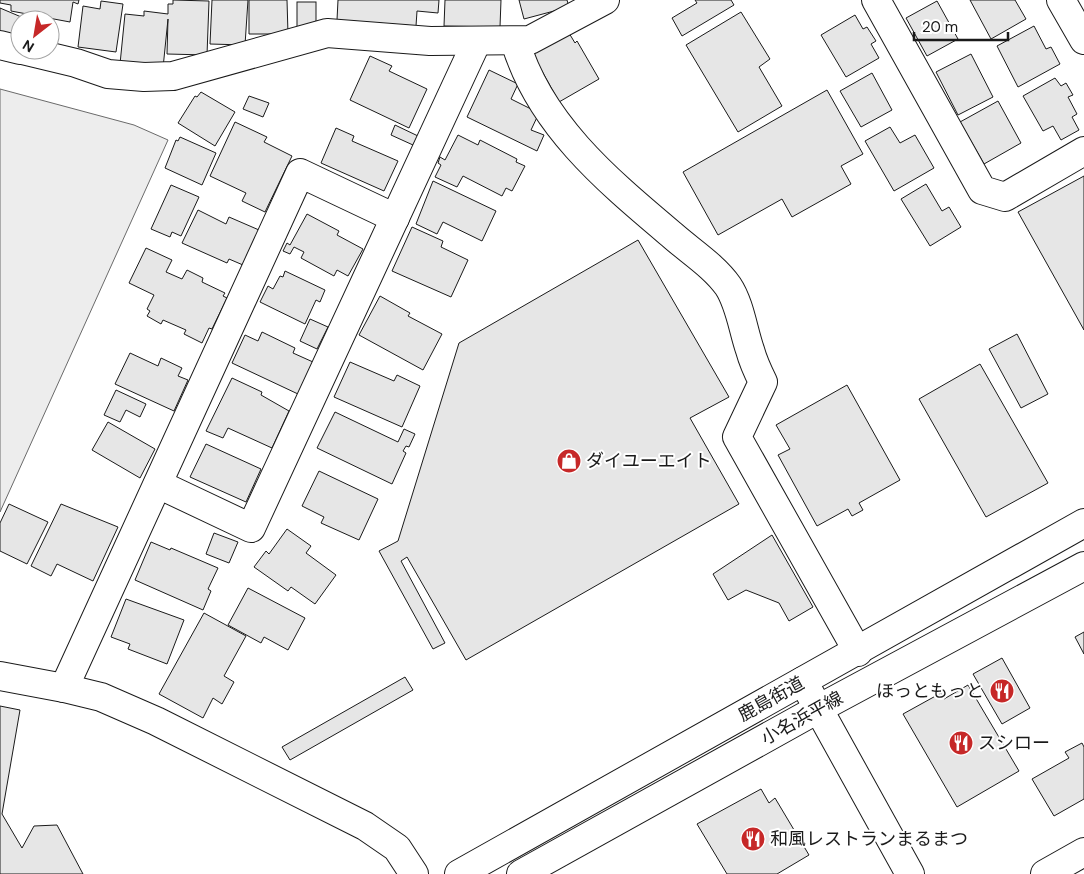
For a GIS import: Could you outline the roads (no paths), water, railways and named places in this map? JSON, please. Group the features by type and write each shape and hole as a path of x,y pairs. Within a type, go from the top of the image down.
{"street":[{"path":"60,59 108,74 144,77 173,76 327,33 430,41 530,40 540,37 606,0"},
{"path":"876,0 982,190 1005,198 1084,151"},
{"path":"1061,0 1084,40"},
{"path":"515,40 520,59 536,92 584,157 629,199 710,267 728,286 750,352 763,382 737,437 858,652"},
{"path":"158,484 251,528 477,41"},
{"path":"64,688 300,173 395,218"},
{"name":"鹿島街道","path":"459,874 858,652 1084,523"},
{"name":"小名浜平線","path":"522,874 818,709 1084,566"},
{"path":"0,676 100,697 156,721 365,826 397,848 414,874"},
{"path":"803,681 910,874"},
{"path":"1045,874 1084,852"}],"place":[{"name":"ダイユーエイト","path":"569,461"},
{"name":"ほっともっと","path":"1002,691"},
{"name":"スシロー","path":"961,743"},
{"name":"和風レストランまるまつ","path":"753,839"}]}
